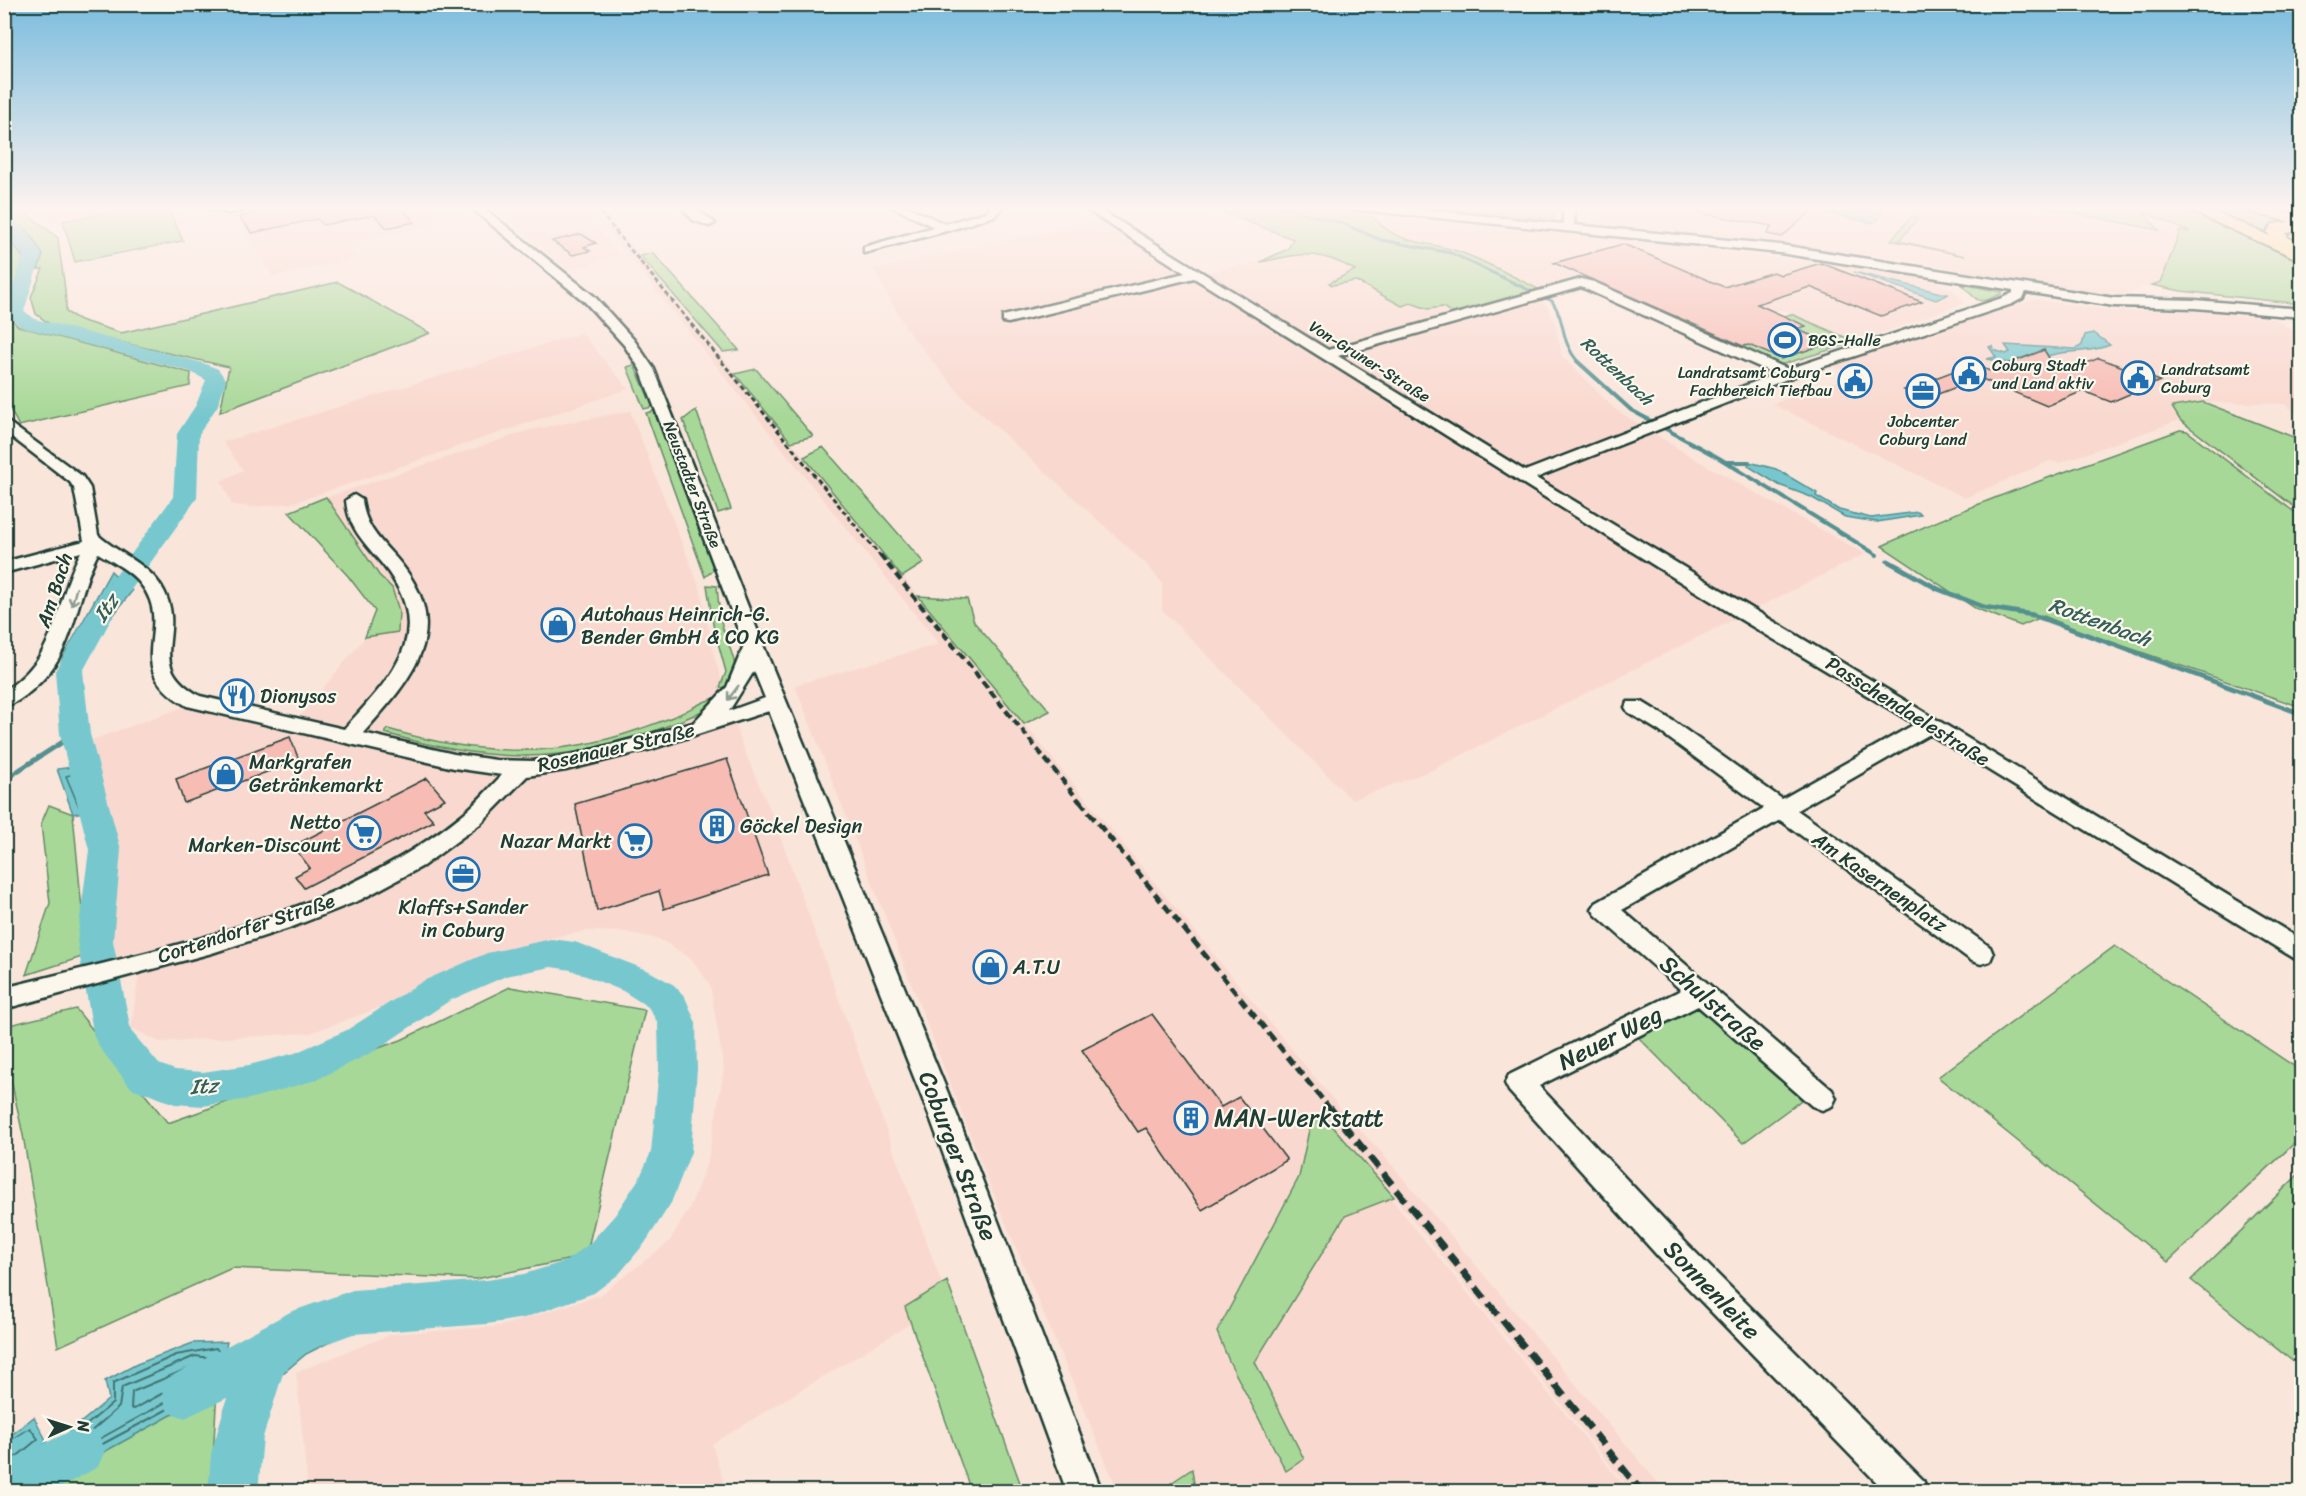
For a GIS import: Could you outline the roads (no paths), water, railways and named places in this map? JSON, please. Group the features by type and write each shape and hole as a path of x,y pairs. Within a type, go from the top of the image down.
{"street":[{"name":"Neustadter Straße","path":"562,276 598,304 639,355 659,395 776,701 827,822"},
{"path":"1008,319 1187,276"},
{"name":"Von-Gruner-Straße","path":"1198,276 1519,474"},
{"path":"1950,276 2114,302 2296,311"},
{"path":"1325,355 1572,284 1590,285 1786,374"},
{"path":"1519,474 1650,428 1786,374 2007,301 2019,295 2020,288"},
{"path":"2296,311 2289,316 2301,324"},
{"path":"4,423 76,479 82,488 87,530 96,543 4,568"},
{"name":"Passchendaelestraße","path":"1519,474 2301,953"},
{"path":"348,737 395,683 407,663 418,630 416,606 410,589 402,575 354,521 354,500"},
{"name":"Rosenauer Straße","path":"96,543 128,562 149,581 160,608 159,666 163,678 181,695 229,711 454,761 494,768 521,769 591,758 692,730 776,701"},
{"name":"Am Bach","path":"4,700 32,680 57,650 64,633 85,557 96,543"},
{"path":"692,730 716,715 738,688 746,673 754,641"},
{"name":"Am Kasernenplatz","path":"1635,707 1666,726 1981,954"},
{"path":"1779,810 1928,726"},
{"name":"Cortendorfer Straße","path":"4,999 242,933 329,903 409,863 464,825 504,790 521,769"},
{"name":"Schulstraße","path":"1779,810 1604,909 1822,1098"},
{"name":"Coburger Straße","path":"827,822 945,1120 1085,1491"},
{"name":"Neuer Weg","path":"1520,1083 1701,992"},
{"name":"Sonnenleite","path":"1520,1083 1676,1254 1911,1491"}],"water":[{"path":"1865,276 1949,294 1936,300"},
{"path":"2094,333 2110,345 2094,350 2048,356 2044,350 2010,363 1986,359 1996,357 1989,347 1992,346 1994,350 2006,354 2010,352 2005,345 2076,349 2082,345 2085,335"},
{"path":"1749,462 1776,469 1817,493 1816,496 1839,510 1871,518 1918,512 1921,515 1877,522 1845,517 1811,497 1779,485 1748,466"},
{"path":"111,571 132,591 80,658 80,664 62,659"},
{"path":"88,765 106,808 73,814 57,769"},
{"path":"328,1300 361,1301 330,1342 306,1354 281,1375 247,1369 263,1342 280,1325"},
{"path":"227,1342 217,1390 47,1483 43,1454 109,1399 105,1381 137,1364 193,1343"},
{"path":"34,1417 47,1442 5,1474 5,1440"}],"waterway":[{"name":"Itz","path":"26,276 14,312 28,323 196,367 211,373 216,380 207,405 188,434 185,498 142,554 102,612 69,671 75,734 105,850 95,941 113,1037 145,1076 175,1087 203,1089 249,1082 302,1068 360,1041 436,991 500,963 551,953 575,956 636,981 661,996 672,1008 677,1023 678,1069 671,1152 656,1189 630,1229 604,1259 578,1278 524,1296 487,1302 353,1312 306,1328 185,1395"},
{"name":"Rottenbach","path":"1499,276 1552,301 1560,317 1568,346 1578,362"},
{"name":"Rottenbach","path":"1578,362 1631,410 1719,458 1877,555"},
{"path":"1726,462 1749,462"},
{"name":"Rottenbach","path":"1888,561 1938,589 1984,607 2033,615 2302,714"},
{"path":"4,783 16,772 75,734"},
{"name":"Itz","path":"233,1492 235,1454 243,1420 268,1351"},
{"name":"Itz","path":"4,1490 81,1450"}],"railway":[{"path":"652,276 881,557"},
{"path":"880,555 1080,802"},
{"path":"1079,800 1331,1110"},
{"path":"1330,1108 1642,1492"}],"place":[{"name":"BGS-Halle","path":"1785,340"},
{"name":"Coburg Stadt und Land aktiv","path":"1969,374"},
{"name":"Landratsamt Coburg","path":"2138,378"},
{"name":"Landratsamt Coburg - Fachbereich Tiefbau","path":"1855,381"},
{"name":"Jobcenter Coburg Land","path":"1923,391"},
{"name":"Autohaus Heinrich-G. Bender GmbH & CO KG","path":"558,625"},
{"name":"Dionysos","path":"237,696"},
{"name":"Markgrafen Getränkemarkt","path":"226,774"},
{"name":"Göckel Design","path":"717,826"},
{"name":"Netto Marken-Discount","path":"364,833"},
{"name":"Nazar Markt","path":"635,841"},
{"name":"Klaffs+Sander in Coburg","path":"463,874"},
{"name":"A.T.U","path":"990,967"},
{"name":"MAN-Werkstatt","path":"1191,1118"}]}
